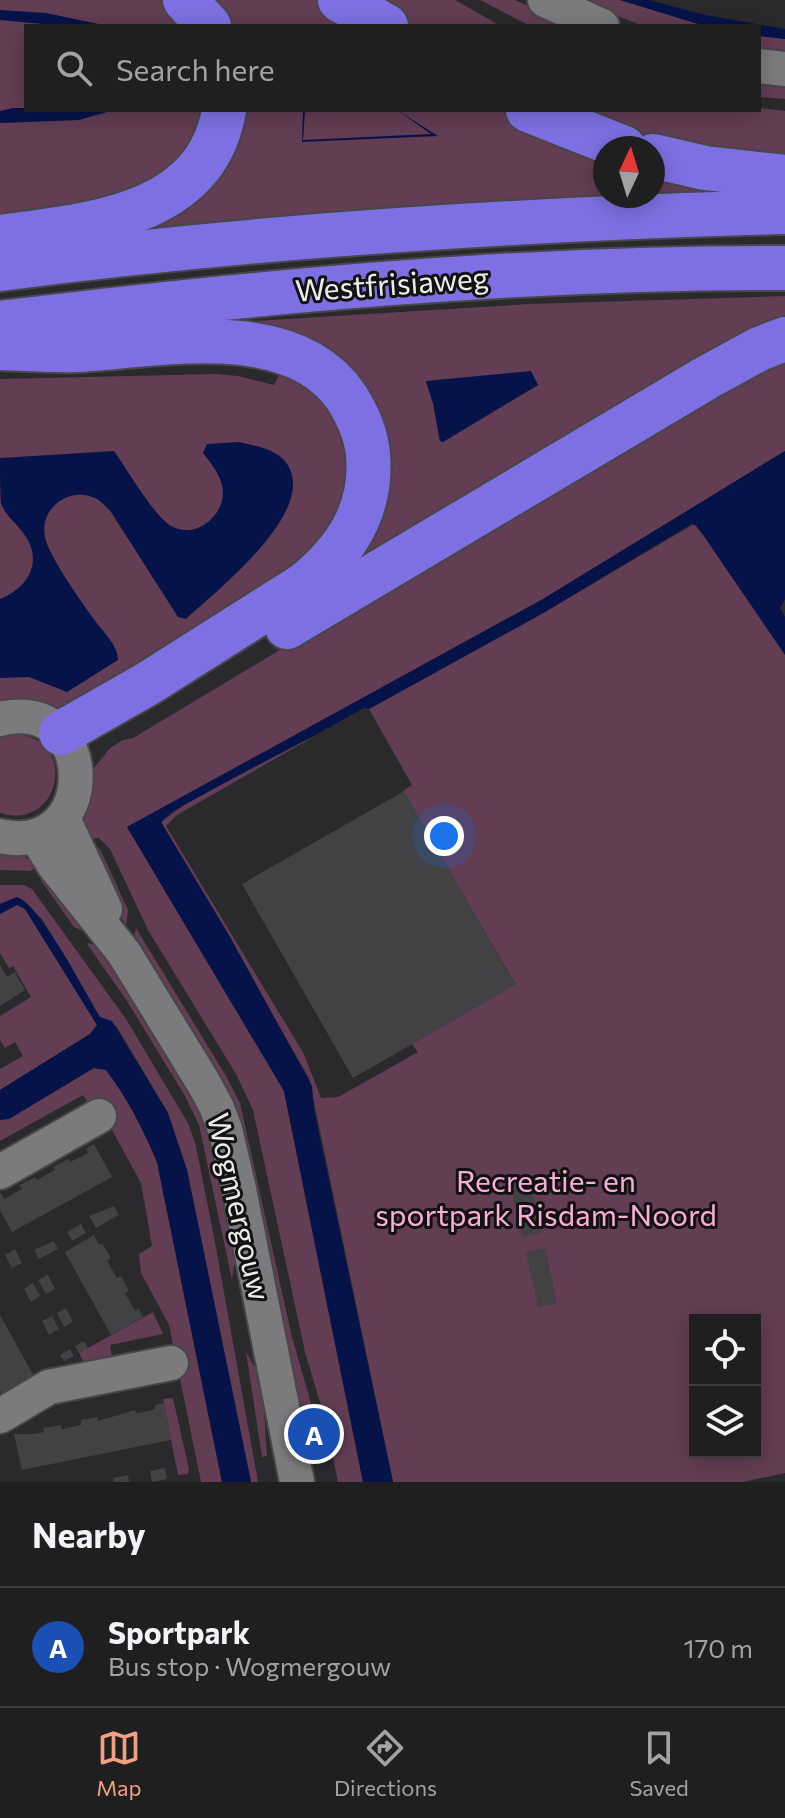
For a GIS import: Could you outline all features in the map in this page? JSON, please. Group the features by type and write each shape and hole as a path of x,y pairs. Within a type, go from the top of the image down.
{"highway":[{"path":"185,0 207,24"},
{"path":"340,0 382,24"},
{"path":"0,237 88,224 146,208 162,200 201,164 217,136 223,112"},
{"path":"533,112 594,136"},
{"path":"665,159 705,168 785,177"},
{"name":"Westfrisiaweg","path":"0,269 187,248 424,229 637,216 785,212"},
{"name":"Westfrisiaweg","path":"0,323 315,289 660,267 785,268"},
{"path":"68,746 89,748 679,394 759,349 785,339"},
{"path":"0,348 73,350 204,342 266,346 311,364 331,379 355,410 368,451 367,489 359,521 327,566 305,584 160,675 68,746"}],"street":[{"path":"545,0 598,24"},
{"path":"761,66 785,69"},
{"path":"0,719 28,717 41,720 68,746 78,778 75,795 50,827 10,838 0,836"},
{"name":"Wogmergouw","path":"50,827 203,1082 225,1129 297,1482"},
{"path":"0,1172 99,1116"},
{"path":"0,1416 49,1387 171,1363"}],"green space":[{"path":"0,0 168,0 192,24 24,24 24,112 214,112 170,182 0,229"},
{"path":"200,0 322,0 366,24 218,24"},
{"path":"359,0 455,0 497,24 400,24"},
{"path":"480,0 515,0 567,24 526,24"},
{"path":"574,0 620,0 698,24 639,24"},
{"path":"761,36 785,39 785,56 761,53"},
{"path":"761,77 785,80 785,99 761,97"},
{"path":"761,108 785,111 785,169 706,159 665,146 665,136 631,136 553,112 761,112"},
{"path":"233,112 515,112 593,145 593,208 603,208 77,234 112,227"},
{"path":"665,168 785,199 665,205"},
{"path":"785,296 785,323 99,732 360,539 337,373 77,332 530,304","holes":["426,382 539,384 440,441"]},
{"path":"785,357 785,451 543,599 127,827 284,1091 363,1482 338,1482 325,1419 305,1352 253,1110 236,1074 148,930 110,849 99,838 86,839 81,818 94,768 110,748 123,740 133,738 398,579"},
{"path":"285,363 355,436 339,538 65,711 17,700 0,700 0,379 216,374 274,385"},
{"name":"Recreatie- en sportpark Risdam-Noord","path":"694,524 785,636 785,1473 743,1482 393,1482 309,1078 161,822 184,805 313,737 177,815 166,826 304,1054 321,1098 338,1097 418,1052 412,1044 515,984 403,791 412,785 369,709 545,612"},
{"path":"9,733 32,738 47,750 54,765 55,782 49,797 37,809 21,815 0,813 0,736"},
{"path":"92,847 100,849 128,910 126,926 92,859"},
{"path":"0,851 18,852 38,867 30,871 0,870"},
{"path":"42,878 87,933 74,927"},
{"path":"0,885 24,885 32,889 126,1019 188,1123 196,1146 215,1242 258,1482 251,1482 187,1170 168,1113 117,1027 100,1017 42,919 17,897 0,904"},
{"path":"18,904 25,909 97,1025 90,1034 0,1090 0,1069 23,1056 15,1042 5,1048 0,1040 0,1016 31,997 13,966 9,968 0,953 0,914"},
{"path":"136,928 240,1103 292,1337 316,1421 309,1423 287,1372 236,1120 133,942"},
{"path":"89,943 103,948 206,1117 236,1253 232,1280 199,1125 185,1096"},
{"path":"93,1068 106,1070 114,1081 157,1162 222,1482 201,1482 169,1325 141,1273 139,1254 152,1246 141,1183 107,1121 92,1110 83,1095 0,1141 0,1120 9,1118"},
{"path":"153,1312 163,1334 110,1345 113,1364 85,1365 79,1353"},
{"path":"246,1352 262,1379 267,1456 262,1457"},
{"path":"173,1398 188,1474 178,1475 163,1399"}],"shaded area":[{"path":"620,0 649,0 705,15 756,24 698,24"},
{"path":"0,10 46,13 98,24 43,24 0,20"},
{"path":"761,25 785,29 785,39 761,36"},
{"path":"24,108 24,112 107,112 79,120 0,123 0,111"},
{"path":"303,112 303,140 431,134 400,112 438,136 302,142"},
{"path":"531,371 538,385 440,441 426,381"},
{"path":"239,442 264,448 281,457 293,480 290,502 278,524 241,569 186,619 178,617 111,512 99,500 87,495 68,497 52,508 47,516 44,526 47,545 73,590 112,643 118,660 67,692 29,677 0,678 0,599 25,581 33,564 33,554 24,534 1,503 0,458 114,451 164,521 181,530 191,530 216,514 223,495 219,476 203,453 207,444"},
{"path":"785,451 785,599 780,608 785,617 785,655 697,526 691,524 545,612 172,812 161,822 229,935 312,1086 314,1110 393,1482 363,1482 284,1091 127,827 543,599"},
{"path":"17,897 38,915 100,1017 112,1021 168,1113 187,1170 251,1482 222,1482 157,1162 114,1081 106,1070 94,1068 9,1119 0,1120 0,1090 90,1034 97,1025 25,909 17,905 0,914 0,904"}],"building":[{"path":"404,791 515,985 353,1078 242,884"},
{"path":"0,965 7,977 15,972 25,990 0,1006"},
{"path":"94,1144 112,1177 12,1232 0,1211 0,1192 4,1199 22,1189 20,1185 35,1177 37,1180 68,1159 70,1162 88,1153 86,1149"},
{"path":"529,1177 542,1233 522,1237 510,1182"},
{"path":"114,1206 119,1215 96,1228 89,1216"},
{"path":"81,1224 86,1233 72,1241 67,1232"},
{"path":"94,1235 111,1258 107,1260 117,1278 121,1276 129,1291 125,1293 135,1311 139,1309 143,1317 111,1335 65,1252"},
{"path":"54,1241 58,1249 39,1259 34,1250"},
{"path":"545,1248 557,1303 538,1307 526,1252"},
{"path":"15,1249 22,1263 12,1268 5,1255"},
{"path":"48,1275 55,1289 46,1294 38,1280"},
{"path":"33,1283 40,1296 31,1302 24,1289"},
{"path":"66,1308 73,1322 64,1327 57,1313"},
{"path":"0,1315 35,1378 2,1395 0,1391"},
{"path":"52,1316 59,1329 49,1335 42,1321"},
{"path":"84,1341 88,1348 79,1353 75,1346"},
{"path":"70,1349 74,1356 64,1361 60,1355"},
{"path":"164,1403 171,1440 22,1470 14,1434 35,1434 44,1432 43,1428 61,1425 62,1429 81,1425 81,1420 98,1417 98,1421 135,1410 136,1413 145,1412"},
{"path":"165,1468 167,1479 152,1482 150,1471"},
{"path":"128,1475 129,1482 114,1482 113,1478"}],"place":[{"name":"Sportpark","path":"314,1434"}]}
